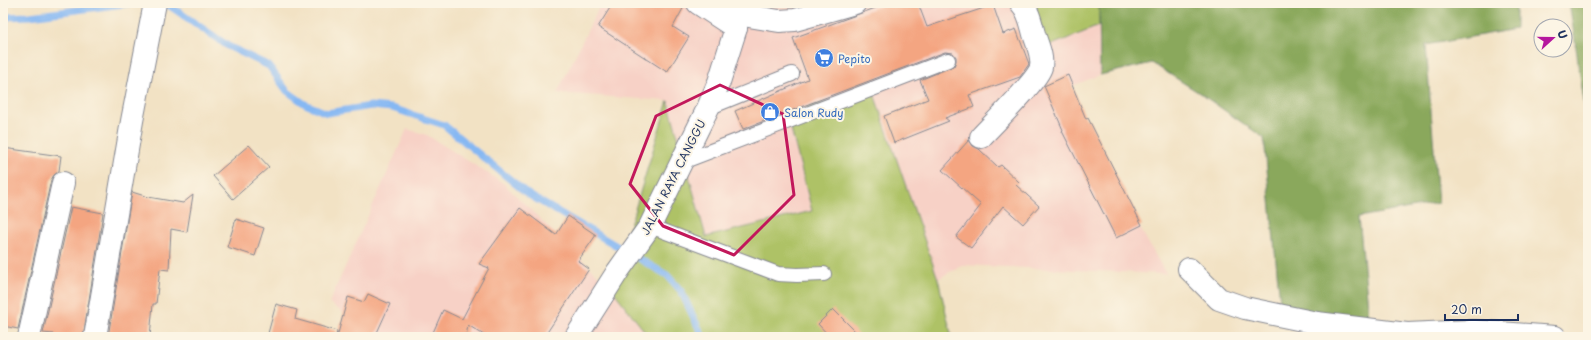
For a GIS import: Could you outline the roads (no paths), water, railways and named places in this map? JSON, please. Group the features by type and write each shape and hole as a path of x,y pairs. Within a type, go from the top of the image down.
{"street":[{"path":"95,337 132,120 155,3"},
{"path":"698,3 737,15 779,21 796,20 855,3"},
{"path":"980,137 1029,85 1041,67 1041,57 1030,19 1025,7 1021,3"},
{"name":"JALAN RAYA CANGGU","path":"576,337 650,226 682,162 719,82 737,15"},
{"path":"29,337 63,182"},
{"path":"1189,269 1218,299 1244,308 1317,323 1407,334 1473,334 1555,337"}],"lane":[{"path":"682,162 948,60"},
{"path":"708,108 792,74"},
{"path":"650,226 778,274 824,274"}],"waterway":[{"path":"3,17 30,16 131,3"},
{"path":"158,3 170,6 228,46 269,66 287,91 305,104 327,113 371,106 392,108 444,125 529,195 667,275 681,291 703,337"}],"place":[{"name":"Pepito","path":"824,58"},
{"name":"Salon Rudy","path":"770,112"}]}
